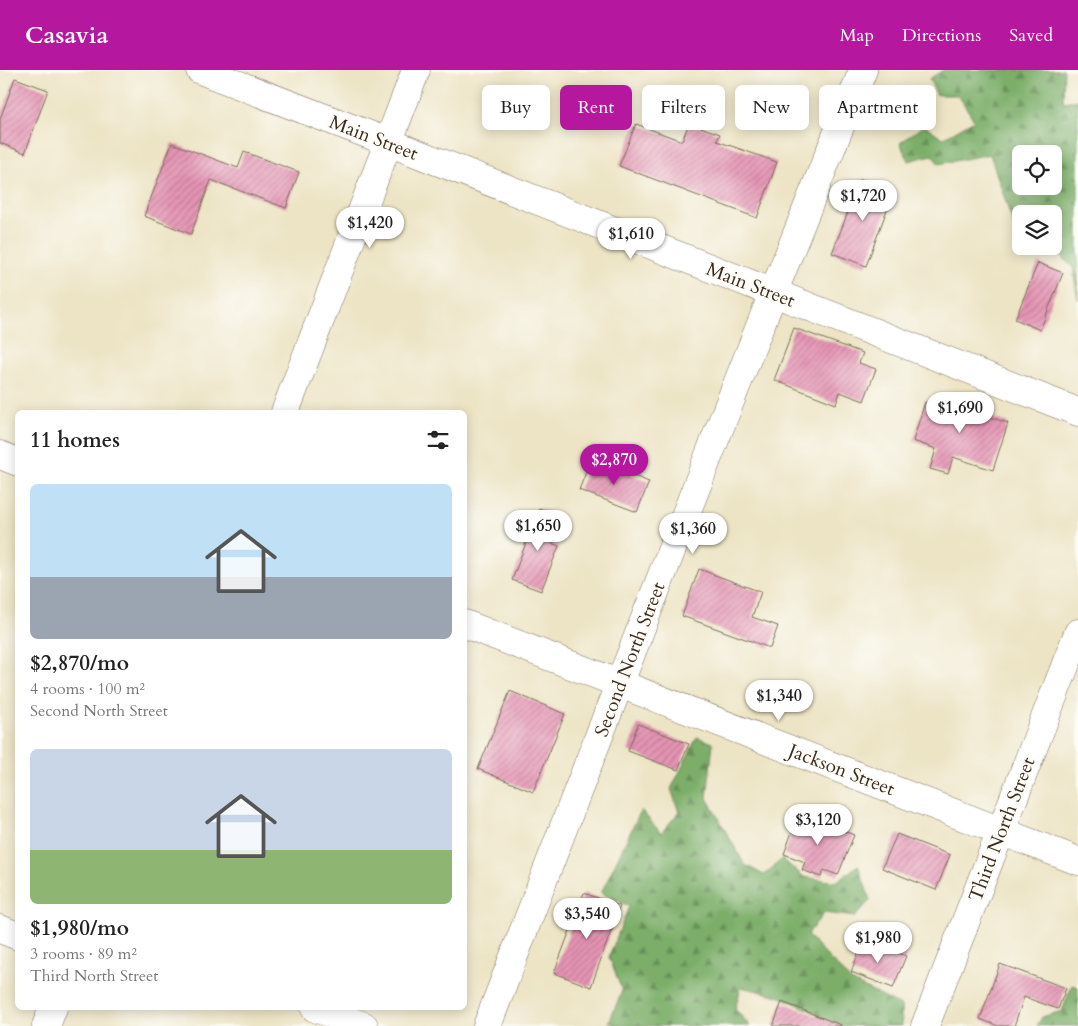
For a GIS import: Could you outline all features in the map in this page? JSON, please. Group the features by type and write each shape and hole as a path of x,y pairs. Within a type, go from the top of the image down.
{"street":[{"name":"Main Street","path":"200,70 1078,412"},
{"path":"286,410 416,70"},
{"name":"Second North Street","path":"487,1026 619,683 863,70"},
{"path":"0,456 15,461"},
{"name":"Jackson Street","path":"467,625 1078,861"},
{"name":"Third North Street","path":"925,1026 1078,633"},
{"path":"0,929 15,935"},
{"path":"46,1026 52,1010"},
{"path":"320,1010 364,1026"}],"green space":[{"path":"943,70 1064,70 1063,102 1078,100 1078,300 1073,268 1061,255 1062,205 1012,205 1012,221 990,154 939,164 932,155 909,161 900,143 917,130 931,130 943,138 974,120 958,95 937,95 936,85 932,85 929,79"},
{"path":"697,737 713,743 707,798 745,865 764,875 782,859 804,877 836,882 858,865 870,900 855,917 824,913 807,935 851,981 901,1006 902,1026 816,1026 818,1014 779,996 741,987 735,1009 750,1026 619,1026 609,1022 622,991 609,957 629,906 601,893 641,810 661,833 679,812 671,789"},
{"path":"1072,985 1078,987 1078,1026 1037,1026 1042,1017 1062,1011"}],"building":[{"path":"15,78 48,90 25,153 0,143 0,119"},
{"path":"636,124 642,126 642,130 652,130 682,141 686,130 709,130 720,134 717,141 777,162 757,218 619,166"},
{"path":"172,143 238,168 244,152 299,172 286,208 211,180 191,234 144,216"},
{"path":"861,179 894,191 866,266 832,253"},
{"path":"1038,263 1063,273 1040,330 1015,319"},
{"path":"794,328 863,353 859,363 876,369 864,401 840,392 836,404 774,380"},
{"path":"954,394 981,402 977,413 1008,423 993,470 953,457 948,474 930,469 936,449 913,441 925,402 949,410"},
{"path":"591,459 649,482 637,512 579,490"},
{"path":"539,508 561,517 551,543 559,546 541,591 512,580"},
{"path":"699,569 761,592 752,617 778,626 770,648 682,616"},
{"path":"510,691 565,714 533,792 478,769"},
{"path":"638,724 689,744 678,770 628,751"},
{"path":"799,813 854,835 838,875 824,870 821,877 802,870 805,862 784,854"},
{"path":"897,834 950,855 936,890 882,868"},
{"path":"584,893 620,906 591,987 554,973"},
{"path":"864,939 906,956 893,988 851,972"},
{"path":"1000,964 1066,988 1058,1009 1024,997 1014,1026 998,1026 980,1019"},
{"path":"782,1002 841,1025 841,1026 773,1026"}]}
